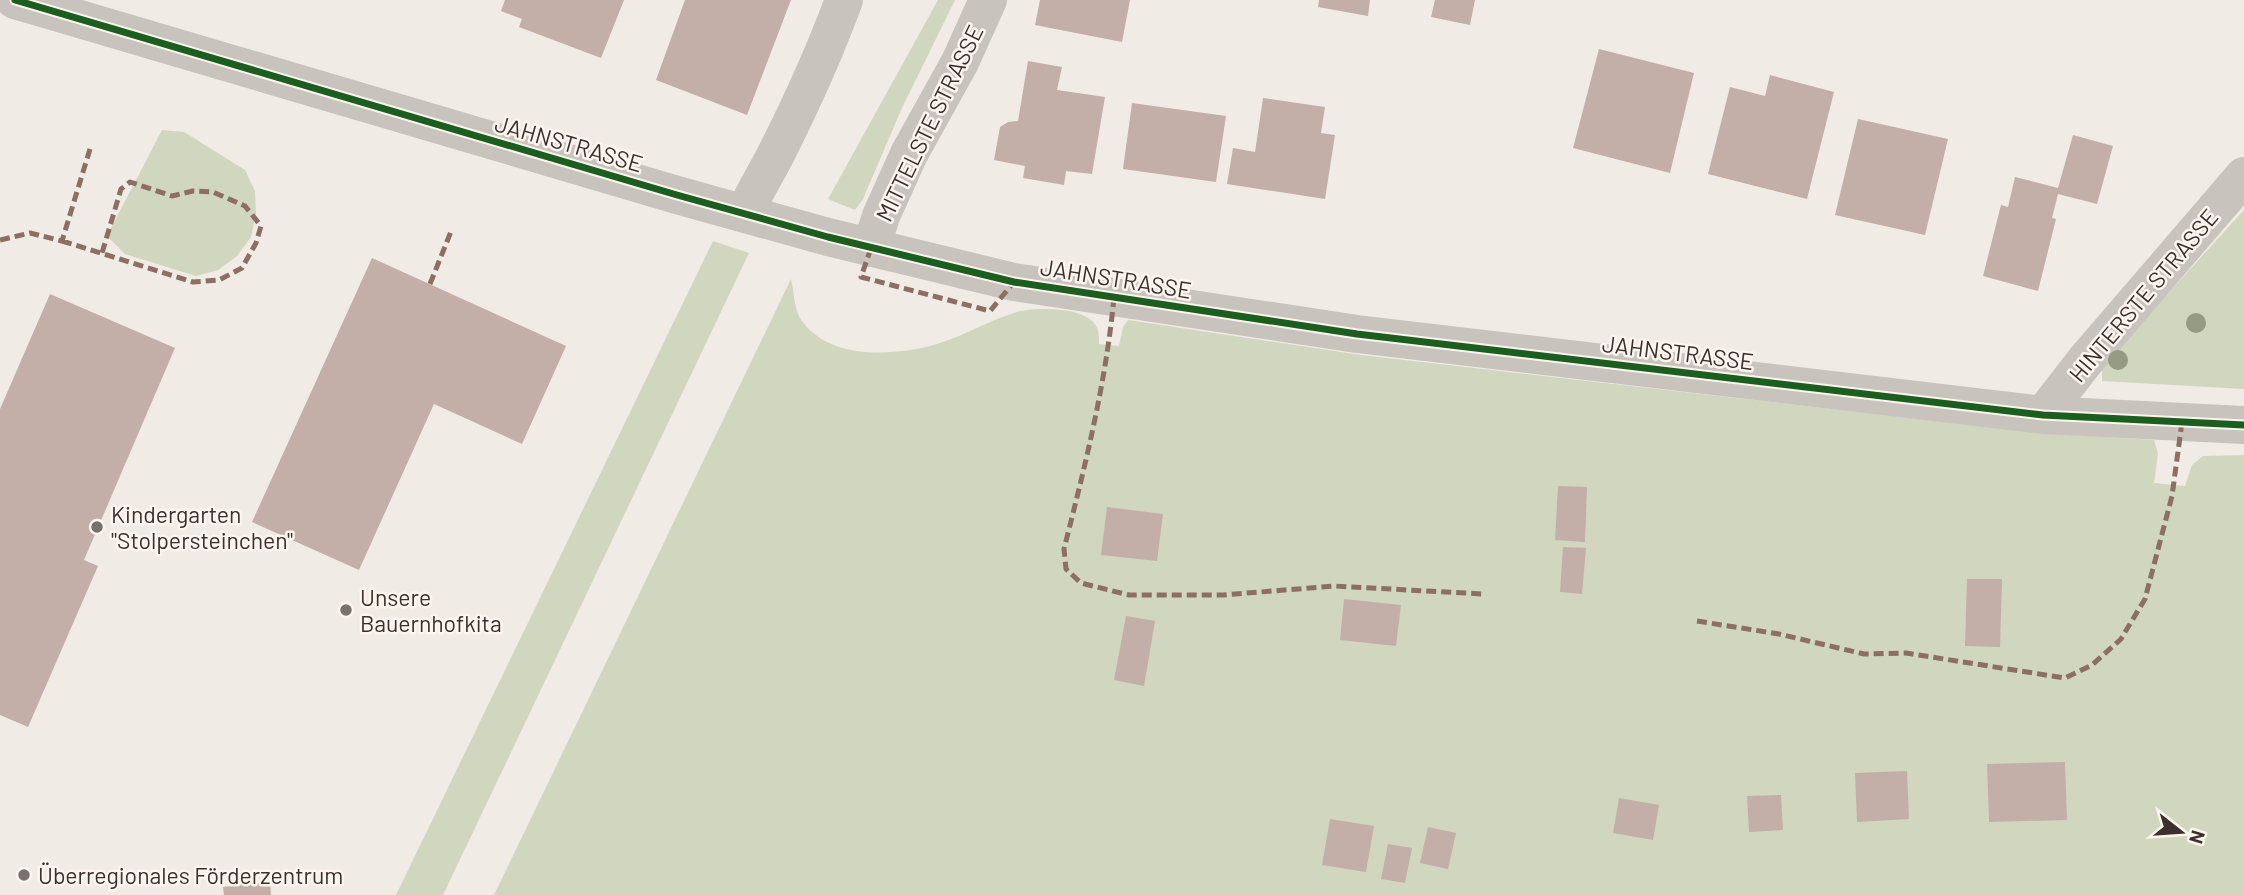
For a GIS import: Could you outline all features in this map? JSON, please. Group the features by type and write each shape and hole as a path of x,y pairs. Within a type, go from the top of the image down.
{"street":[{"name":"JAHNSTRASSE","path":"15,0 745,214 1014,282 1357,334 2043,415 2244,425"},
{"path":"745,214 785,135 831,35 844,0"},
{"name":"MITTELSTE STRASSE","path":"871,248 881,216 909,154 960,62 988,0"},
{"name":"HINTERSTE STRASSE","path":"2043,415 2085,361 2244,176"}],"green space":[{"path":"938,0 955,0 901,110 863,199 855,210 828,199"},
{"path":"162,130 184,132 245,170 255,191 256,214 251,237 237,256 218,270 196,276 125,254 107,236"},
{"path":"2244,210 2244,389 2102,381 2102,366"},
{"path":"713,241 749,253 443,895 396,895"},
{"path":"791,279 799,317 813,333 842,348 859,351 893,352 926,347 1017,312 1035,309 1058,310 1088,318 1097,328 1099,344 1119,346 1123,327 1128,320 1361,355 2041,433 2154,440 2158,454 2154,483 2185,486 2192,465 2203,456 2244,455 2244,895 494,895"}],"building":[{"path":"505,0 624,0 601,58 519,27 522,19 501,11"},
{"path":"685,0 791,0 747,115 656,80"},
{"path":"1040,0 1130,0 1122,42 1035,25"},
{"path":"1319,0 1370,0 1368,16 1318,7"},
{"path":"1435,0 1475,0 1470,25 1431,17"},
{"path":"1599,49 1694,73 1670,173 1573,148"},
{"path":"1028,61 1062,67 1057,90 1105,97 1092,174 1066,171 1064,185 1023,178 1025,166 994,160 1000,127 1008,122 1018,121"},
{"path":"1770,75 1834,92 1807,199 1708,174 1730,87 1765,96"},
{"path":"1263,98 1325,107 1321,133 1335,135 1325,199 1227,184 1233,148 1255,152"},
{"path":"1132,103 1226,116 1216,182 1123,169"},
{"path":"1858,119 1948,139 1925,235 1835,215"},
{"path":"2073,135 2113,146 2097,204 2058,194 2052,218 2056,219 2038,291 1983,276 2001,205 2008,207 2015,177 2058,188"},
{"path":"372,258 566,346 522,444 434,404 359,570 252,522"},
{"path":"50,294 175,348 84,560 98,566 28,727 0,715 0,409"},
{"path":"1558,486 1587,487 1585,542 1555,540"},
{"path":"1107,507 1163,514 1157,561 1101,555"},
{"path":"1563,547 1586,548 1582,594 1560,592"},
{"path":"1967,579 2002,579 2000,647 1965,646"},
{"path":"1344,599 1401,605 1396,646 1340,640"},
{"path":"1126,616 1155,621 1144,686 1114,680"},
{"path":"2065,762 2067,820 1989,822 1987,764"},
{"path":"1907,771 1909,819 1857,822 1855,773"},
{"path":"1781,795 1783,830 1749,832 1747,796"},
{"path":"1619,798 1659,805 1653,840 1613,833"},
{"path":"1330,819 1374,826 1366,872 1322,865"},
{"path":"1428,827 1456,833 1448,869 1420,863"},
{"path":"1388,844 1412,848 1405,883 1381,879"},
{"path":"270,882 271,895 224,895 223,887"}],"marked path":[{"path":"0,240 30,233 62,241 90,149"},
{"path":"62,241 193,282 219,280 242,268 256,243 261,226 245,206 213,192 193,191 172,196 130,182 121,189 102,253"},
{"path":"430,284 452,229"},
{"path":"871,248 861,277 990,311 1014,282"},
{"path":"1114,297 1100,393 1064,549 1066,569 1081,583 1129,595 1223,595 1334,586 1483,594"},
{"path":"1697,621 1779,634 1864,654 1906,653 2065,678 2092,665 2121,639 2145,599 2172,496 2182,422"}],"cycle path":[{"path":"15,0 677,195 828,237 1014,282 1357,334 2043,415 2244,425"}],"place":[{"name":"Kindergarten \"Stolpersteinchen\"","path":"97,527"},
{"name":"Unsere Bauernhofkita","path":"346,610"},
{"name":"Überregionales Förderzentrum","path":"24,875"}]}
